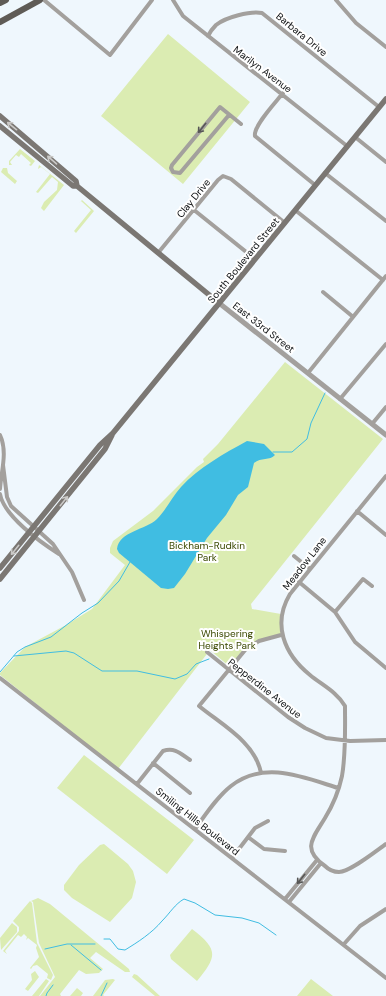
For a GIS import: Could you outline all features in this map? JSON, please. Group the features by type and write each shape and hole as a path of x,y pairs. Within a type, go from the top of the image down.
{"main road":[{"path":"0,3 6,0"},
{"path":"0,22 40,0"},
{"name":"South Boulevard Street","path":"0,568 100,445 113,433 386,99"},
{"name":"East 33rd Street","path":"0,116 76,181 77,186"},
{"name":"East 33rd Street","path":"0,126 73,186 77,186 219,303"},
{"name":"South Boulevard Street","path":"0,579 105,449 113,433"}],"street":[{"path":"44,0 110,55 152,0"},
{"name":"Marilyn Avenue","path":"173,0 183,16 347,146"},
{"path":"336,0 351,18 386,48"},
{"name":"Barbara Drive","path":"208,36 215,26 226,20 256,12 262,13 379,107"},
{"path":"283,94 258,124 254,133 255,136 315,185"},
{"path":"229,115 180,173 172,172 172,165 220,107 241,124"},
{"path":"355,137 386,162"},
{"path":"325,173 386,221"},
{"name":"Clay Drive","path":"158,253 220,178 226,176 284,222"},
{"path":"194,210 255,259"},
{"path":"295,210 385,278 352,316 308,373"},
{"path":"323,292 352,316"},
{"name":"East 33rd Street","path":"219,303 386,435"},
{"path":"340,399 386,344"},
{"path":"372,424 386,406"},
{"path":"0,435 3,446 3,465 0,490"},
{"path":"3,465 7,498 16,512 32,529"},
{"name":"Meadow Lane","path":"317,860 312,850 311,841 334,801 338,788 344,762 345,706 333,692 298,664 285,646 281,635 281,616 284,605 299,582 386,476"},
{"path":"0,494 4,506 12,517 53,544 72,572 84,600"},
{"path":"357,511 386,535"},
{"path":"12,517 16,512"},
{"path":"294,556 310,568"},
{"path":"335,612 362,579 372,586"},
{"path":"299,582 335,612 355,642 386,668"},
{"path":"261,773 260,764 252,750 199,706 249,646 259,641 281,635"},
{"name":"Pepperdine Avenue","path":"207,652 288,717 305,728 326,738 344,740 386,740"},
{"name":"Smiling Hills Boulevard","path":"0,678 195,828 386,978"},
{"path":"137,784 163,752 168,750 178,751 190,760"},
{"path":"154,763 190,793"},
{"path":"195,828 221,796 231,786 245,777 261,773 289,773 338,788"},
{"path":"232,858 257,826 268,821"},
{"path":"248,837 264,849 285,851"},
{"path":"285,899 317,860 333,871 342,872 386,844"},
{"path":"290,902 321,863"},
{"path":"344,944 360,926 386,909"}],"green space":[{"path":"168,34 250,102 183,184 101,116"},
{"path":"20,149 35,161 31,166 29,165 31,163 21,154 19,157 16,155 10,162 12,165 9,165 9,161"},
{"path":"39,165 64,185 44,211 41,208 44,202 57,190 58,182 52,177 38,193 36,192 50,174 41,167 38,169"},
{"path":"3,168 7,168 8,173 17,181 15,184 1,172"},
{"path":"82,200 94,211 76,233 74,231 91,210 81,201"},
{"name":"Bickham-Rudkin Park","path":"285,362 383,439 251,604 252,609 281,614 281,635 254,643 230,667 210,650 118,769 0,675 0,673 25,647 92,609 125,565 110,553 110,548 113,541 153,511 197,467 204,462 203,459 218,444"},
{"path":"84,755 194,840 167,874 57,788"},
{"path":"104,844 128,864 133,871 136,882 132,898 110,922 72,898 64,890 64,885 79,865 100,845"},
{"path":"38,898 50,904 129,969 130,972 125,972 96,952 90,958 103,969 99,973 86,974 79,970 60,994 61,996 40,996 55,977 39,943 33,902 31,901"},
{"path":"30,901 32,903 37,943 53,975 51,980 47,978 48,974 37,965 33,966 31,969 30,968 39,957 36,948 37,945 28,938 26,940 27,937 24,934 21,937 18,935 5,951 7,954 3,951 19,931 19,927 13,921"},
{"path":"12,923 17,927 17,932 1,950 0,938"},
{"path":"192,929 207,942 212,953 212,959 209,965 197,981 171,959 170,955"},
{"path":"35,971 39,977 28,991 25,989 32,980 31,974"},
{"path":"134,974 160,996 155,996 132,977"},
{"path":"46,979 49,981 39,996 32,996"},
{"path":"311,979 333,996 297,996"},
{"path":"105,980 115,980 103,995 104,996 93,996"},
{"path":"77,988 83,993 81,996 70,996"}],"water":[{"path":"247,441 264,444 275,455 271,458 254,463 248,487 238,495 226,515 207,538 185,574 174,588 161,588 119,553 117,549 119,543 128,534 152,523 157,519 181,487 195,473"}],"waterway":[{"path":"273,452 292,452 307,439 311,423 325,393"},
{"path":"0,672 17,652 25,647 51,637 82,613 98,603 119,581 130,562"},
{"path":"14,656 66,651 74,653 102,671 137,671 175,679 187,674 196,664 209,659"},
{"path":"104,939 110,939 118,949 125,950 154,929 175,906 184,899 195,903 215,915 242,918 259,923 276,935"},
{"path":"45,949 67,944 95,944"},
{"path":"71,945 101,970"},
{"path":"101,996 107,983"},
{"path":"46,996 53,985"}],"park label":[{"name":"Whispering Heights Park","path":"227,638"}]}
